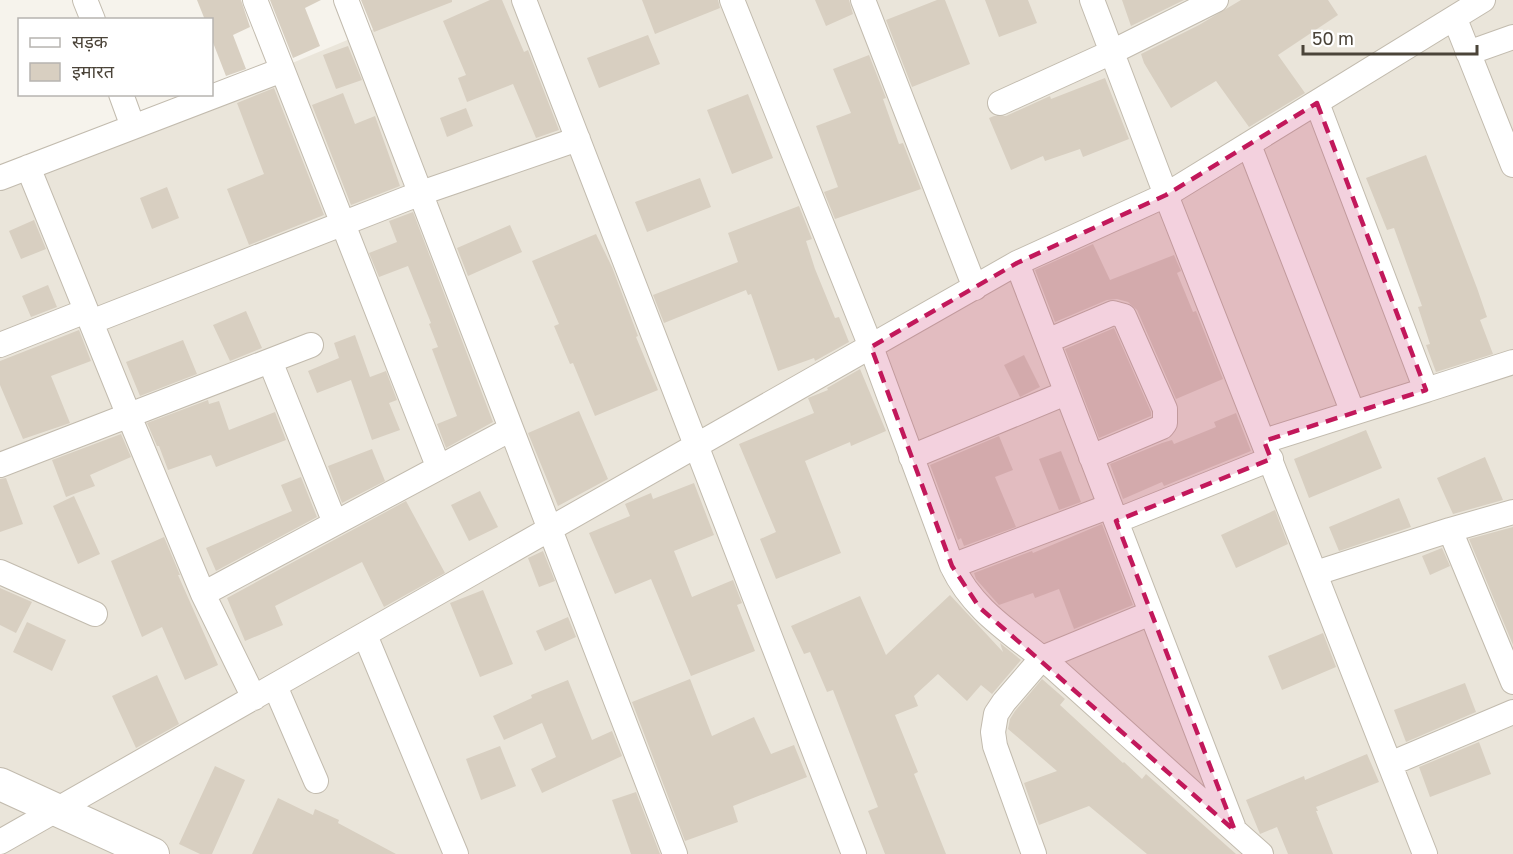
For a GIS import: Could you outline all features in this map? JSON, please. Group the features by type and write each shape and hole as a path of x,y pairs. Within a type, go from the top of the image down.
{"street":[{"path":"85,0 92,18"},
{"path":"255,0 438,466"},
{"path":"346,0 675,854"},
{"path":"524,0 854,854"},
{"path":"732,0 871,347 959,581 979,607 1042,658 1262,854"},
{"path":"863,0 975,288"},
{"path":"1092,0 1166,195 1425,854"},
{"path":"1000,103 1112,52 1216,0"},
{"path":"0,842 1017,263 1166,195 1483,0"},
{"path":"1455,19 1513,165"},
{"path":"1468,53 1513,37"},
{"path":"0,178 282,70"},
{"path":"122,96 133,127"},
{"path":"1317,103 1426,390"},
{"path":"0,345 88,316 421,193 578,139"},
{"path":"1249,145 1353,413"},
{"path":"28,167 203,594 265,692 316,781"},
{"path":"1017,263 1235,831"},
{"path":"1047,341 1113,313 1124,316 1165,409 1165,423 1162,427 1091,456"},
{"path":"0,465 311,345"},
{"path":"270,361 335,523"},
{"path":"952,566 1113,513 1353,413 1513,362"},
{"path":"912,458 1066,393"},
{"path":"203,594 438,466 511,429"},
{"path":"1316,573 1513,512"},
{"path":"1450,530 1511,672"},
{"path":"0,573 95,614"},
{"path":"1034,854 994,746 993,732 996,714 1042,658 1151,613"},
{"path":"365,635 456,854"},
{"path":"1390,764 1513,712"},
{"path":"0,784 153,854"}],"highlighted area":[{"path":"1317,103 1426,390 1264,441 1271,459 1116,521 1235,831 979,607 952,566 871,347 1017,263 1166,195"}],"shaded area":[{"path":"443,0 1513,0 1513,854 0,854 0,185"}],"building":[{"path":"197,0 241,0 250,27 233,35 246,69 226,76 213,43 213,18 204,18"},
{"path":"270,0 321,0 305,8 320,46 293,58"},
{"path":"361,0 452,0 452,2 374,32"},
{"path":"490,0 502,0 524,52 528,50 559,130 536,138 513,84 467,102 458,78 466,75 443,21"},
{"path":"642,0 718,0 720,8 655,34"},
{"path":"815,0 849,0 853,14 826,26"},
{"path":"937,0 945,0 970,64 912,87 886,20"},
{"path":"985,0 1028,0 1037,23 999,37"},
{"path":"1122,0 1184,0 1131,26"},
{"path":"1241,0 1328,0 1338,15 1278,55 1305,93 1249,127 1216,81 1171,108 1141,54 1199,25"},
{"path":"648,35 660,64 599,88 587,58"},
{"path":"348,46 362,80 336,89 323,55"},
{"path":"869,55 886,98 883,99 899,144 903,143 921,189 835,219 824,192 838,187 816,126 851,113 833,69"},
{"path":"1105,78 1129,139 1083,157 1080,149 1045,161 1043,156 1011,170 989,118 1006,116 1050,96 1051,99"},
{"path":"274,88 324,215 249,245 227,189 264,174 237,103"},
{"path":"343,93 355,124 375,116 400,186 351,205 312,105"},
{"path":"748,94 773,158 732,174 707,110"},
{"path":"466,108 473,126 447,137 440,118"},
{"path":"1426,155 1487,317 1480,320 1493,354 1436,372 1426,345 1430,344 1418,307 1422,306 1394,228 1387,230 1366,178"},
{"path":"700,178 711,207 647,232 635,202"},
{"path":"167,187 179,218 152,229 140,198"},
{"path":"799,206 812,239 806,241 815,269 835,318 839,317 849,342 815,361 814,358 778,371 751,294 748,295 746,290 664,323 653,295 738,262 728,233"},
{"path":"413,212 493,422 446,448 437,424 457,416 432,349 438,347 429,324 431,323 408,266 379,277 369,253 397,242 389,221"},
{"path":"34,220 46,249 21,259 9,231"},
{"path":"510,225 522,252 468,276 457,248"},
{"path":"596,234 612,267 638,336 636,337 658,390 595,416 573,363 570,364 554,326 559,324 532,261"},
{"path":"1093,244 1110,280 1174,255 1181,271 1177,273 1193,312 1196,311 1223,379 1176,399 1137,310 1128,302 1117,299 1107,300 1055,322 1035,270"},
{"path":"48,285 57,307 31,317 22,296"},
{"path":"246,311 262,348 230,361 213,325"},
{"path":"1114,328 1151,416 1099,438 1065,349"},
{"path":"79,330 91,361 51,376 70,423 23,439 0,385 0,361"},
{"path":"355,335 370,377 386,371 397,400 389,403 400,430 372,440 351,380 317,393 308,371 339,358 334,343"},
{"path":"183,340 197,374 140,396 126,362"},
{"path":"1024,355 1040,387 1020,397 1004,365"},
{"path":"860,369 886,431 851,446 850,442 805,461 841,553 776,579 760,539 776,532 739,444 814,413 808,398 828,390 827,388"},
{"path":"208,400 209,404 219,401 229,430 275,412 286,440 216,467 211,455 168,470 147,423"},
{"path":"579,411 608,479 558,506 528,433"},
{"path":"1236,413 1251,451 1164,486 1162,482 1123,499 1110,464 1162,443 1172,440 1174,444 1216,427 1214,422"},
{"path":"1366,430 1382,468 1309,498 1294,459"},
{"path":"121,434 131,457 90,475 95,486 66,497 52,460"},
{"path":"999,436 1013,470 995,477 1016,527 964,546 961,538 958,540 930,465"},
{"path":"372,449 385,481 342,503 328,466"},
{"path":"1061,451 1081,502 1059,510 1039,459"},
{"path":"1485,457 1503,500 1453,514 1437,478"},
{"path":"301,477 317,517 216,571 206,548 292,511 281,485"},
{"path":"6,478 23,524 0,532 0,479"},
{"path":"694,483 714,535 674,551 692,597 733,580 742,603 737,605 755,651 691,676 651,579 615,594 589,533 630,516 625,504 651,493 653,499"},
{"path":"480,491 498,527 469,541 451,505"},
{"path":"74,496 100,554 78,564 53,506"},
{"path":"1399,498 1411,527 1339,551 1329,527"},
{"path":"406,501 445,573 384,607 362,562 275,606 283,625 245,641 227,598"},
{"path":"1275,510 1288,544 1236,568 1221,535"},
{"path":"1102,524 1133,605 1074,629 1059,589 1035,598 1033,593 999,605 976,579 974,573 1032,551 1033,553"},
{"path":"1513,527 1513,645 1469,539"},
{"path":"164,537 180,575 178,575 218,665 185,680 162,627 142,637 111,561"},
{"path":"1442,548 1450,566 1430,575 1422,556"},
{"path":"543,551 555,581 539,587 528,558"},
{"path":"0,588 32,602 16,633 0,625"},
{"path":"483,590 513,664 480,677 450,603"},
{"path":"950,595 1003,652 1000,643 1021,660 992,694 981,685 967,701 938,674 914,696 918,706 895,715 918,772 914,774 946,854 885,854 868,811 878,807 833,690 827,692 810,652 804,654 791,626 860,596 886,655"},
{"path":"568,617 576,637 545,651 536,631"},
{"path":"27,622 66,640 52,671 13,652"},
{"path":"1323,633 1336,667 1282,690 1268,656"},
{"path":"157,675 179,724 136,748 112,696"},
{"path":"690,679 712,736 754,717 771,754 794,745 807,777 733,806 738,822 685,841 632,702"},
{"path":"1042,679 1065,699 1060,705 1123,763 1142,779 1146,774 1236,854 1147,854 1089,806 1039,825 1024,783 1057,771 1008,729 1015,711"},
{"path":"568,680 592,740 612,731 622,756 542,793 531,769 556,757 542,723 504,740 493,716 532,698 531,695"},
{"path":"1465,683 1476,712 1406,742 1394,710"},
{"path":"1479,742 1491,774 1430,797 1419,767"},
{"path":"500,746 516,786 481,800 466,759"},
{"path":"1367,754 1379,782 1316,807 1333,854 1288,854 1277,827 1260,834 1246,800 1304,776 1305,780"},
{"path":"215,766 245,780 212,854 200,854 179,844"},
{"path":"636,792 660,854 631,854 612,800"},
{"path":"278,798 313,815 315,809 339,820 338,823 396,854 252,854"}]}
